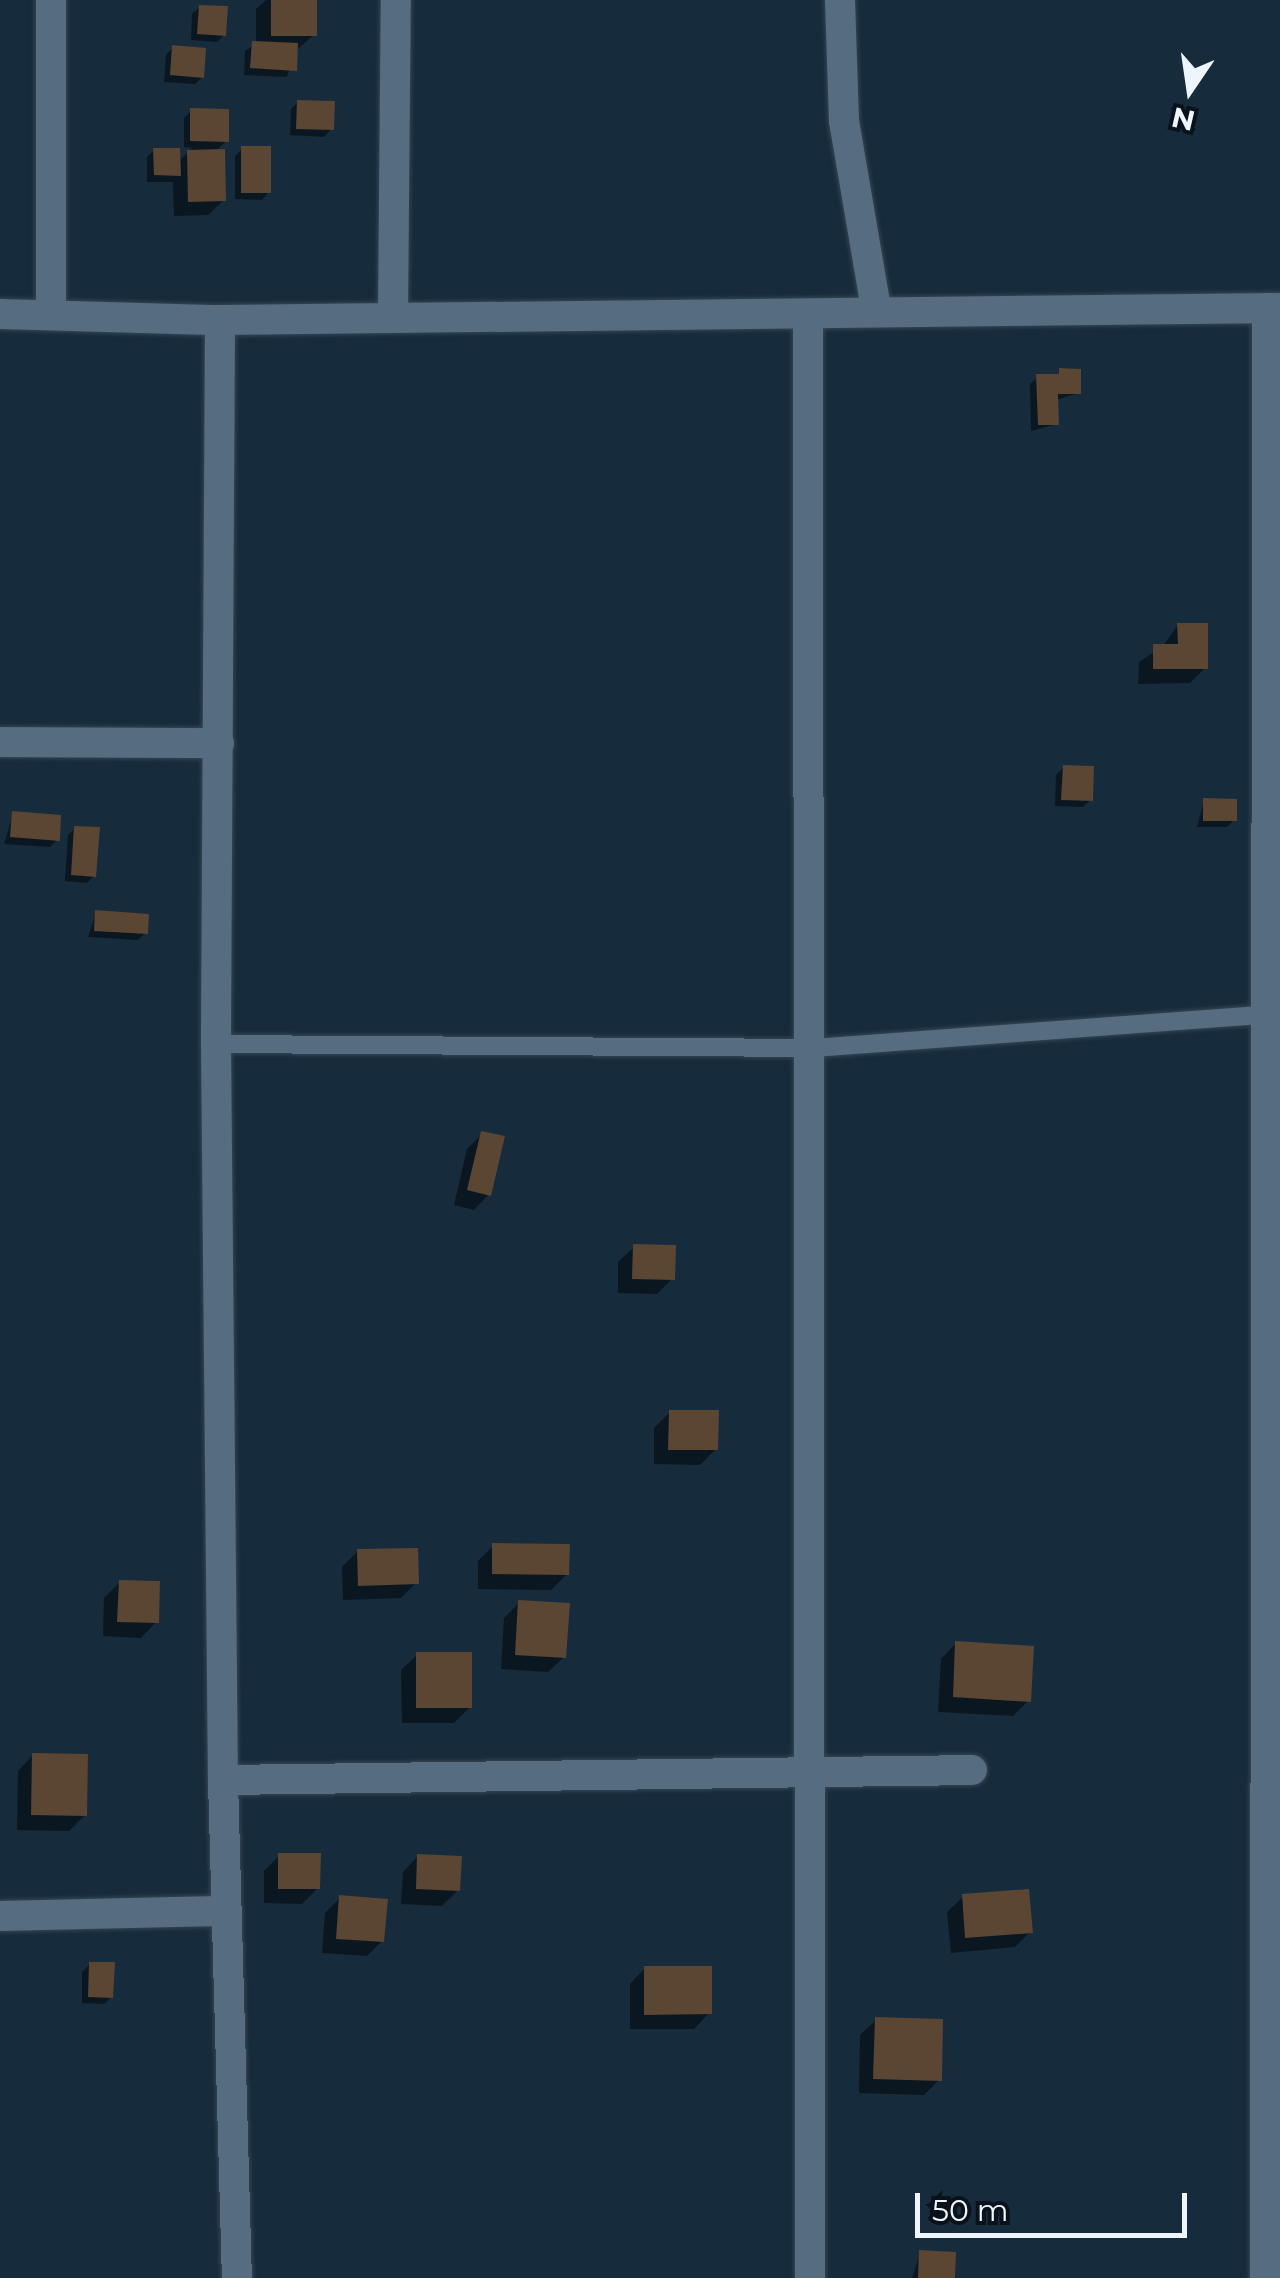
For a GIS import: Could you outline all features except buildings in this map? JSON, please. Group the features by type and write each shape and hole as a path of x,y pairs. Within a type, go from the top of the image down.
{"street":[{"path":"50,0 51,312"},
{"path":"393,315 396,0"},
{"path":"840,0 844,121 876,309"},
{"path":"0,314 51,312 220,320 393,315 808,314 876,309 1273,308 1265,1015 1265,2278"},
{"path":"808,314 812,1048 806,1774 810,2278"},
{"path":"220,320 216,1044 223,1780 238,2278"},
{"path":"0,742 219,744"},
{"path":"223,1780 972,1770"},
{"path":"0,1916 226,1911"}],"lane":[{"path":"216,1044 812,1048 1265,1015"}]}
